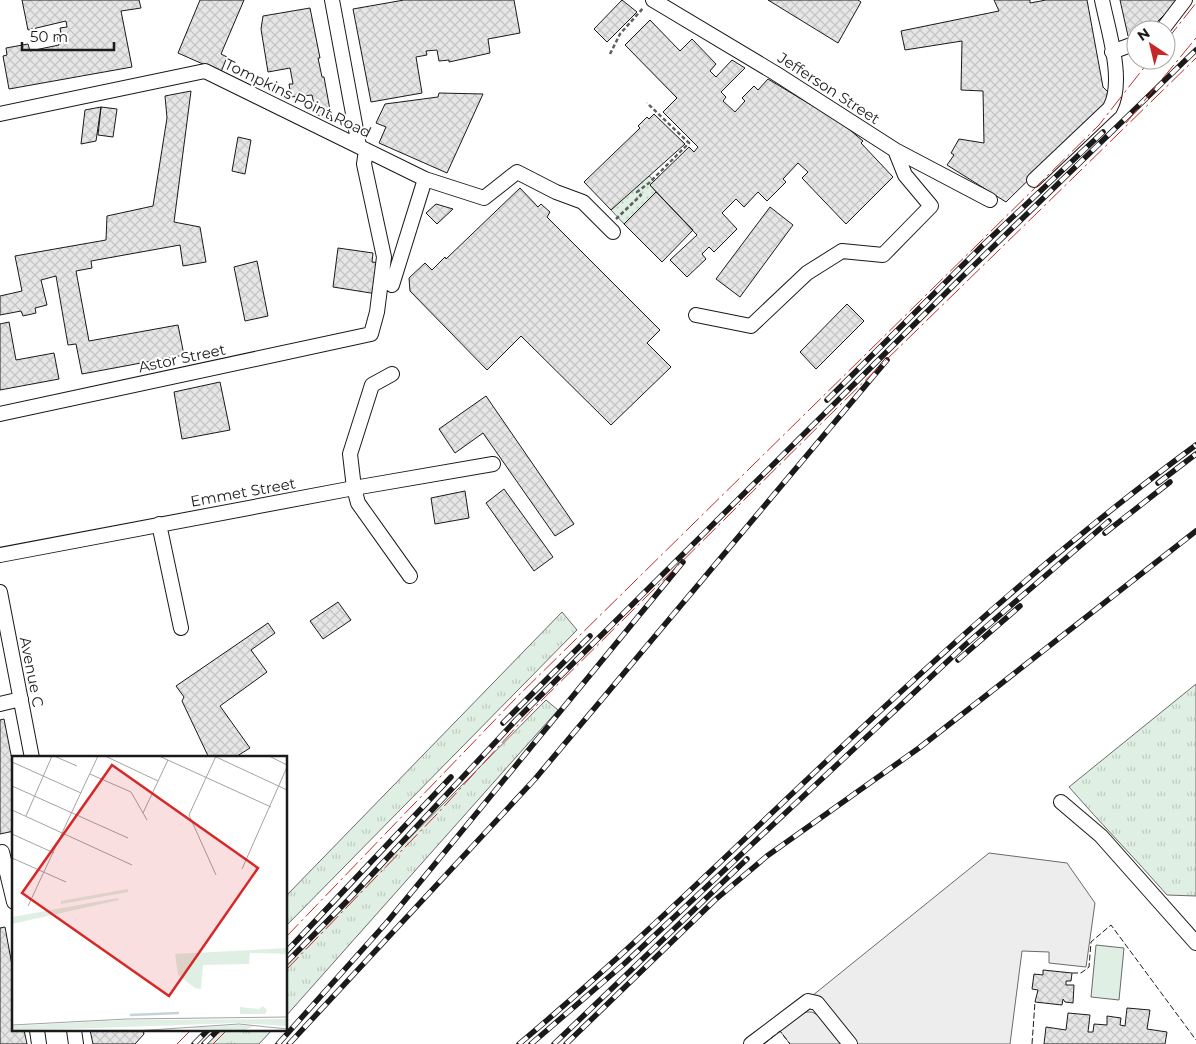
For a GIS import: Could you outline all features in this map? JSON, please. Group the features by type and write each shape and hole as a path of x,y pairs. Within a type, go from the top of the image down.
{"street":[{"path":"332,0 363,148"},
{"name":"Jefferson Street","path":"652,0 775,73 895,150 990,200"},
{"path":"1034,180 1110,108 1117,92 1115,68 1102,0"},
{"path":"1170,20 1185,0"},
{"path":"1112,52 1126,47"},
{"name":"Tompkins Point Road","path":"1,111 205,71 425,179 484,198 518,172 556,192 582,202 610,229"},
{"name":"Astor Street","path":"0,414 371,334 377,312 384,257 364,164 363,148"},
{"path":"696,315 751,326 807,273 842,251 884,255 931,206 905,175 895,150"},
{"path":"392,285 425,179"},
{"path":"392,374 372,386 350,454 354,488 358,503 410,576"},
{"name":"Emmet Street","path":"0,555 354,488 493,464"},
{"path":"159,524 181,628"},
{"name":"Avenue C","path":"0,592 32,756"},
{"path":"0,704 22,699"},
{"path":"1061,802 1101,836 1196,943"},
{"path":"5,851 8,896"},
{"path":"751,1044 808,1001 817,1003 850,1044"}],"path":[{"path":"610,54 620,34 652,0"},
{"path":"610,229 641,195 636,192 643,185 649,183 689,143 648,103"}],"green space":[{"path":"648,175 655,181 650,185 656,192 624,224 611,210"},
{"path":"562,612 577,630 288,924 288,894"},
{"path":"1196,684 1196,896 1167,895 1069,787"},
{"path":"546,700 558,710 288,1014 288,961"},
{"path":"1096,945 1124,948 1119,1000 1091,997"},
{"path":"217,1032 270,1032 259,1044 206,1044"}],"shaded area":[{"path":"989,853 1067,863 1095,903 1086,967 1049,963 1049,952 1022,951 1010,1044 850,1044 817,1003 802,1004"},
{"path":"805,1012 812,1012 819,1016 841,1044 790,1044 780,1031"}],"building":[{"path":"22,0 139,0 141,8 121,11 132,67 9,89 3,56 7,55 6,48 28,44 30,51 59,45 57,35 61,34 60,28 67,27 66,21 28,30"},
{"path":"200,0 244,0 221,54 227,57 221,72 178,53"},
{"path":"404,0 514,0 520,33 488,39 490,53 449,62 449,60 439,61 437,50 426,51 427,55 416,57 422,93 371,102 353,9"},
{"path":"622,0 637,12 607,42 594,29"},
{"path":"768,0 858,0 861,2 838,43"},
{"path":"994,0 1030,0 1030,3 1046,0 1087,0 1103,87 1108,92 1109,101 1006,202 947,165 954,155 951,153 959,139 984,143 983,91 961,90 962,41 905,50 901,31 999,11"},
{"path":"1120,0 1176,0 1177,7 1166,13 1159,20 1126,20 1126,27"},
{"path":"310,8 320,58 318,58 322,77 324,77 332,121 316,114 312,95 291,97 289,84 293,84 290,68 268,72 261,29 263,16"},
{"path":"650,20 680,51 692,39 716,64 710,71 716,77 732,60 745,68 721,92 726,97 723,101 735,112 745,101 742,98 754,86 758,90 768,79 843,124 863,141 861,143 893,177 846,224 802,178 808,172 798,163 783,179 786,182 767,201 758,192 744,207 736,199 722,213 737,229 714,252 709,247 702,254 706,259 687,277 670,260 697,235 650,185 689,147 694,152 698,147 663,112 677,98 625,45"},
{"path":"191,91 174,222 200,227 206,262 183,266 180,245 91,261 92,268 76,271 89,341 178,325 184,355 82,374 76,344 68,345 56,276 41,280 47,305 35,308 36,313 23,316 21,311 0,315 0,296 22,291 15,256 106,240 107,216 153,206 167,118 165,96"},
{"path":"439,93 483,94 447,173 379,143 386,127 376,123 385,104 438,97"},
{"path":"101,107 117,109 113,137 98,135"},
{"path":"101,107 96,141 81,144 85,110"},
{"path":"654,114 685,144 611,210 584,182 640,128 638,126 647,117 649,119"},
{"path":"238,137 251,140 245,174 232,171"},
{"path":"520,188 538,207 541,204 550,212 547,217 660,330 647,343 671,367 611,425 521,336 487,370 410,291 409,278 425,263 432,270 445,257 446,259"},
{"path":"656,192 693,230 662,262 624,224"},
{"path":"436,204 453,209 437,224 426,213"},
{"path":"770,207 793,225 740,297 716,279"},
{"path":"338,248 373,253 372,262 381,263 377,294 333,287"},
{"path":"257,261 268,316 245,321 234,267"},
{"path":"847,304 864,321 816,369 800,352"},
{"path":"9,322 16,360 54,353 59,379 0,390 0,324"},
{"path":"220,382 230,430 182,439 174,392"},
{"path":"486,396 574,524 555,536 483,433 455,453 439,429"},
{"path":"504,489 553,557 534,571 486,503"},
{"path":"465,491 469,518 435,524 431,498"},
{"path":"338,602 351,620 323,639 310,621"},
{"path":"268,623 275,633 251,650 267,672 220,706 250,748 237,756 208,756 182,701 184,697 176,686"},
{"path":"4,719 12,760 12,831 0,834 0,720"},
{"path":"5,927 12,965 12,1032 24,1032 27,1044 0,1044 0,928"},
{"path":"1043,970 1072,973 1071,981 1066,981 1066,985 1074,985 1073,1003 1065,1002 1063,999 1062,1005 1035,1002 1038,990 1032,989 1034,974 1043,975"},
{"path":"1127,1008 1150,1010 1147,1029 1167,1032 1165,1044 1044,1044 1046,1027 1066,1030 1068,1013 1090,1015 1088,1032 1093,1032 1094,1024 1107,1025 1107,1016 1121,1018 1120,1025 1125,1026"},
{"path":"90,1032 144,1032 144,1034 135,1044 93,1044"}],"railway":[{"path":"288,961 350,898 516,720 961,278 1196,50"},
{"path":"827,400 983,245 1103,132"},
{"path":"289,1044 535,779 887,360"},
{"path":"519,1044 662,917 846,742 966,632 1079,536 1196,445"},
{"path":"1158,483 1196,454"},
{"path":"1105,533 1170,482"},
{"path":"531,1044 624,964 965,645 1109,521"},
{"path":"566,1044 715,900 767,856 919,748 1196,531"},
{"path":"278,1044 388,921 683,562"},
{"path":"958,660 1020,606"},
{"path":"503,723 590,636"},
{"path":"288,950 451,777"},
{"path":"554,1044 747,859"},
{"path":"194,1044 206,1032"},
{"path":"204,1044 216,1032"}],"fence":[{"path":"1072,973 1081,973 1089,967 1091,942 1111,925 1196,1040"},
{"path":"1032,1044 1035,1002"},
{"path":"764,1044 780,1031 790,1044"}],"power":[{"path":"1176,28 1196,3"},
{"path":"1126,123 1196,38"},
{"path":"288,968 438,813 530,712 842,403 1196,58"},
{"path":"288,935 516,698 1099,125 1142,70"},
{"path":"177,1044 189,1032"},
{"path":"213,1044 225,1032"}]}
